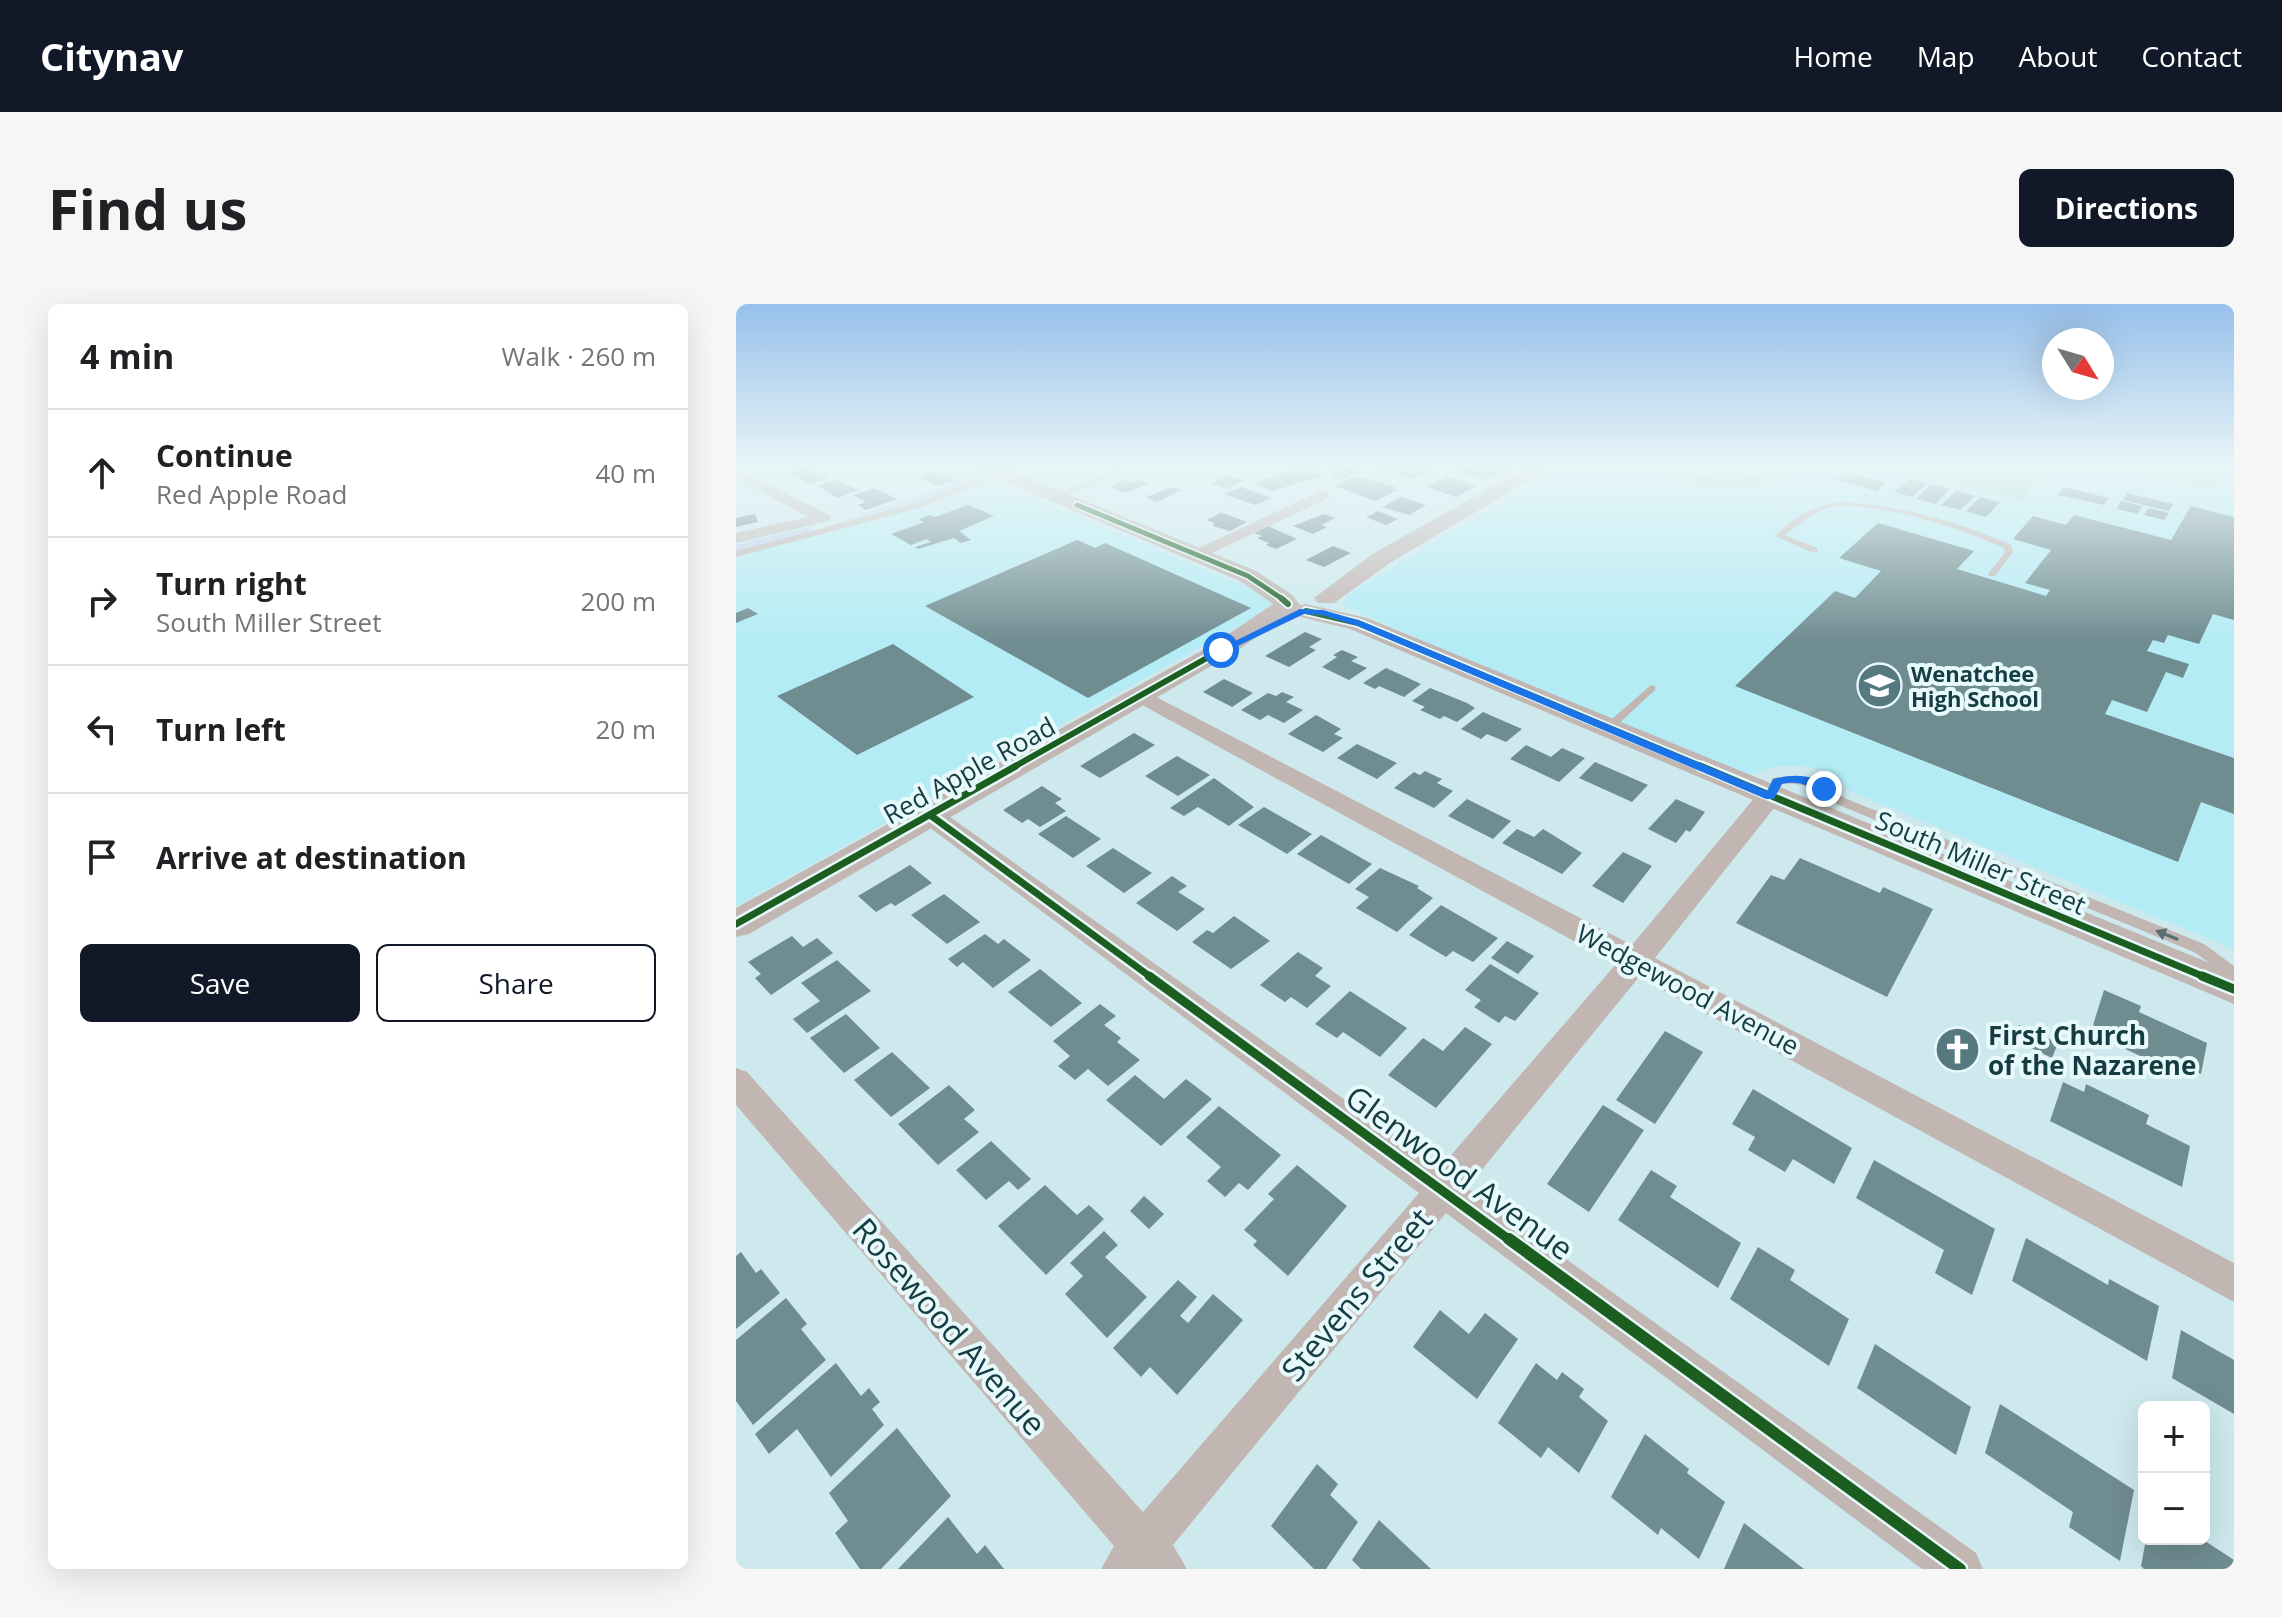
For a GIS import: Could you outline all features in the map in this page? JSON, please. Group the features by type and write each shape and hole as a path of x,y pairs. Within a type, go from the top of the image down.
{"street":[{"path":"736,538 792,525"},
{"name":"South Miller Street","path":"1127,525 1248,576 1253,582 1609,727 2234,989"},
{"path":"1195,554 1258,525"},
{"name":"Red Apple Road","path":"736,924 1440,525"},
{"name":"Wedgewood Avenue","path":"1141,695 2234,1283"},
{"name":"Stevens Street","path":"1144,1561 1444,1189 1770,796"},
{"name":"Glenwood Avenue","path":"930,815 1960,1569"},
{"name":"Rosewood Avenue","path":"736,1082 1144,1561"}],"lane":[{"path":"736,554 845,525"},
{"path":"1795,525 1779,536 1814,550"},
{"path":"1939,525 2008,547 2009,552 1992,574"},
{"path":"1609,727 1651,688"},
{"path":"1770,796 1777,781 1792,778 1810,780 1843,802 2199,948 2234,974"}],"shaded area":[{"path":"856,525 1098,525 1271,597 1276,605 736,906 736,556"},
{"name":"Wenatchee High School","path":"1464,525 2234,525 2234,949 1852,792 1831,773 1804,766 1775,766 1739,779 1344,606 1347,594"}],"building":[{"path":"916,525 973,525 959,531 971,540 961,543 954,538 918,549 915,547 931,542 926,539 911,545 891,534"},
{"path":"1213,525 1241,525 1230,531"},
{"path":"1321,525 1327,527 1313,534 1293,526"},
{"name":"Wenatchee High School","path":"1876,525 1974,551 1957,569 2046,596 2050,590 2025,583 2051,550 2013,539 2025,525 2113,525 2171,540 2180,525 2234,525 2234,620 2213,614 2199,644 2168,635 2164,643 2153,640 2147,651 2189,664 2183,678 2166,672 2147,712 2112,700 2105,714 2234,758 2234,814 2201,802 2178,862 1735,686 1835,591 1855,598 1881,571 1839,558"},
{"path":"1268,526 1297,539 1276,549 1266,545 1269,543 1257,538 1262,536 1254,533"},
{"path":"1077,540 1095,548 1105,543 1251,608 1088,698 925,606"},
{"path":"1333,546 1351,553 1324,567 1306,560"},
{"path":"748,608 758,614 736,623 736,613"},
{"path":"1305,632 1322,639 1309,647 1316,650 1289,667 1265,656"},
{"path":"893,644 974,697 857,755 777,696"},
{"path":"1342,650 1358,657 1351,661 1367,668 1349,680 1322,667"},
{"path":"1386,668 1421,684 1404,697 1363,683"},
{"path":"1224,679 1253,693 1232,707 1203,692"},
{"path":"1430,688 1475,708 1457,722 1444,716 1440,719 1420,710 1425,707 1412,701"},
{"path":"1282,692 1294,697 1286,702 1303,710 1284,723 1268,715 1260,720 1241,710 1268,693 1276,696"},
{"path":"1483,712 1522,729 1506,742 1487,734 1481,739 1461,729"},
{"path":"1316,715 1341,729 1334,734 1343,738 1323,752 1288,734"},
{"path":"1134,733 1155,745 1100,778 1080,766"},
{"path":"1357,744 1397,763 1377,779 1337,758"},
{"path":"1526,745 1551,757 1562,748 1585,758 1559,782 1510,759"},
{"path":"1177,756 1210,775 1178,796 1145,776"},
{"path":"1595,762 1648,785 1632,802 1579,778"},
{"path":"1425,771 1442,779 1437,783 1453,791 1434,808 1394,788 1414,772 1420,775"},
{"path":"1214,778 1254,807 1229,826 1198,807 1184,816 1170,808"},
{"path":"1042,786 1062,799 1055,803 1066,811 1040,827 1028,819 1022,823 1003,810"},
{"path":"1467,799 1511,821 1493,839 1448,816"},
{"path":"1676,799 1705,812 1690,832 1686,830 1676,843 1648,829"},
{"path":"1264,807 1312,834 1287,854 1238,825"},
{"path":"1066,816 1101,839 1073,858 1038,834"},
{"path":"1517,829 1534,837 1543,829 1582,853 1562,874 1502,843"},
{"path":"1321,835 1372,864 1349,884 1297,854"},
{"path":"1113,848 1152,873 1124,893 1086,866"},
{"path":"1623,852 1652,866 1623,903 1592,886"},
{"path":"1800,858 1880,893 1883,887 1933,909 1887,997 1736,923 1771,875 1784,880"},
{"path":"910,865 932,883 895,906 891,903 876,912 858,896"},
{"path":"1380,868 1419,886 1417,888 1433,898 1397,932 1356,908 1369,897 1355,889"},
{"path":"1172,876 1187,886 1178,892 1205,909 1177,931 1136,903"},
{"path":"944,894 980,922 947,944 911,915"},
{"path":"1441,905 1498,938 1473,962 1453,951 1446,957 1409,935"},
{"path":"1234,916 1270,941 1231,969 1192,942 1207,930 1213,933"},
{"path":"985,934 998,944 1004,939 1031,960 993,988 963,962 957,967 948,959"},
{"path":"792,936 803,947 817,938 833,953 771,995 755,978 761,974 748,962"},
{"path":"1507,941 1534,956 1518,974 1491,958"},
{"path":"1298,952 1323,968 1315,976 1331,986 1307,1008 1291,997 1285,1002 1260,985"},
{"path":"837,960 871,991 807,1033 793,1019 820,1001 801,983"},
{"path":"1490,964 1539,993 1515,1021 1505,1016 1499,1023 1474,1007 1481,1000 1465,990"},
{"path":"1040,969 1082,1003 1051,1027 1008,992"},
{"path":"2104,990 2141,1006 2139,1012 2207,1043 2201,1074 2168,1059 2166,1068 2121,1047 2123,1039 2093,1025"},
{"path":"1350,991 1407,1028 1380,1057 1343,1032 1337,1038 1315,1024"},
{"path":"1100,1004 1116,1016 1104,1025 1121,1038 1117,1042 1140,1060 1108,1086 1088,1069 1075,1080 1058,1066 1070,1056 1053,1041"},
{"path":"846,1014 880,1048 844,1073 810,1038"},
{"path":"2019,1025 2058,1043 2052,1058 2013,1039"},
{"path":"1465,1027 1492,1044 1436,1108 1388,1075 1423,1038 1443,1051"},
{"path":"1665,1031 1703,1052 1655,1124 1616,1100"},
{"path":"892,1052 930,1088 891,1117 854,1080"},
{"path":"1135,1075 1164,1099 1186,1079 1212,1099 1161,1146 1106,1100"},
{"path":"2063,1082 2084,1092 2086,1084 2149,1115 2146,1124 2190,1146 2182,1187 2050,1121"},
{"path":"949,1085 975,1110 964,1119 979,1132 938,1165 898,1124"},
{"path":"1753,1089 1852,1148 1834,1184 1793,1159 1785,1172 1748,1150 1755,1137 1732,1124"},
{"path":"1603,1105 1644,1130 1589,1212 1547,1184"},
{"path":"1219,1106 1281,1155 1248,1190 1239,1183 1225,1197 1207,1181 1221,1167 1186,1137"},
{"path":"991,1141 1031,1179 1018,1190 1009,1181 986,1200 956,1170"},
{"path":"1874,1160 1995,1229 1972,1295 1935,1273 1944,1250 1856,1198"},
{"path":"1297,1165 1347,1206 1288,1276 1253,1245 1257,1241 1244,1230 1274,1199 1268,1194"},
{"path":"1651,1170 1677,1186 1670,1197 1741,1243 1718,1288 1618,1220"},
{"path":"1045,1185 1077,1215 1089,1205 1104,1219 1046,1275 998,1226"},
{"path":"1144,1196 1164,1214 1149,1229 1130,1211"},
{"path":"1104,1231 1118,1245 1105,1257 1147,1297 1107,1338 1065,1294 1083,1276 1070,1263"},
{"path":"2026,1238 2108,1285 2109,1279 2159,1306 2147,1361 2012,1281"},
{"path":"1758,1247 1795,1270 1790,1280 1849,1319 1829,1366 1730,1299"},
{"path":"741,1252 756,1273 761,1269 780,1293 736,1329 736,1256"},
{"path":"1178,1280 1197,1297 1180,1316 1188,1323 1213,1294 1243,1320 1177,1395 1150,1367 1141,1377 1113,1348"},
{"path":"786,1298 807,1324 801,1329 826,1360 753,1425 736,1401 736,1340"},
{"path":"1440,1310 1469,1334 1485,1313 1518,1339 1477,1399 1413,1347"},
{"path":"2181,1330 2234,1360 2234,1414 2172,1378"},
{"path":"1875,1344 1971,1407 1956,1455 1857,1388"},
{"path":"836,1363 861,1396 869,1388 880,1402 872,1409 884,1425 831,1477 797,1429 769,1454 755,1434"},
{"path":"1536,1363 1557,1380 1562,1372 1584,1389 1579,1397 1608,1421 1579,1473 1548,1447 1541,1458 1498,1423"},
{"path":"2000,1404 2134,1490 2120,1561 2069,1527 2073,1512 1985,1453"},
{"path":"897,1428 951,1496 881,1569 860,1569 835,1533 848,1521 829,1493"},
{"path":"1645,1434 1689,1469 1687,1473 1725,1502 1699,1559 1661,1528 1658,1535 1611,1497"},
{"path":"1317,1464 1338,1484 1330,1495 1358,1522 1326,1569 1314,1569 1271,1526"},
{"path":"948,1517 977,1554 985,1545 1004,1569 898,1569"},
{"path":"1379,1520 1431,1569 1361,1569 1352,1560"},
{"path":"1744,1523 1804,1569 1724,1569"},
{"path":"2210,1544 2234,1560 2234,1569 2144,1569 2141,1566 2145,1545"}],"waterway":[{"path":"736,550 809,532"}],"cycle path":[{"path":"1125,525 1248,576 1288,604"},
{"path":"1306,611 1358,623 2234,989"},
{"path":"736,924 1221,650"},
{"path":"930,815 1960,1569"}],"place":[{"name":"Wenatchee High School","path":"1880,686"},
{"name":"First Church of the Nazarene","path":"1957,1050"}],"route":[{"path":"1221,650 1303,611 1323,612 1358,623 1770,796 1777,781 1792,778 1810,780 1824,789"}]}
